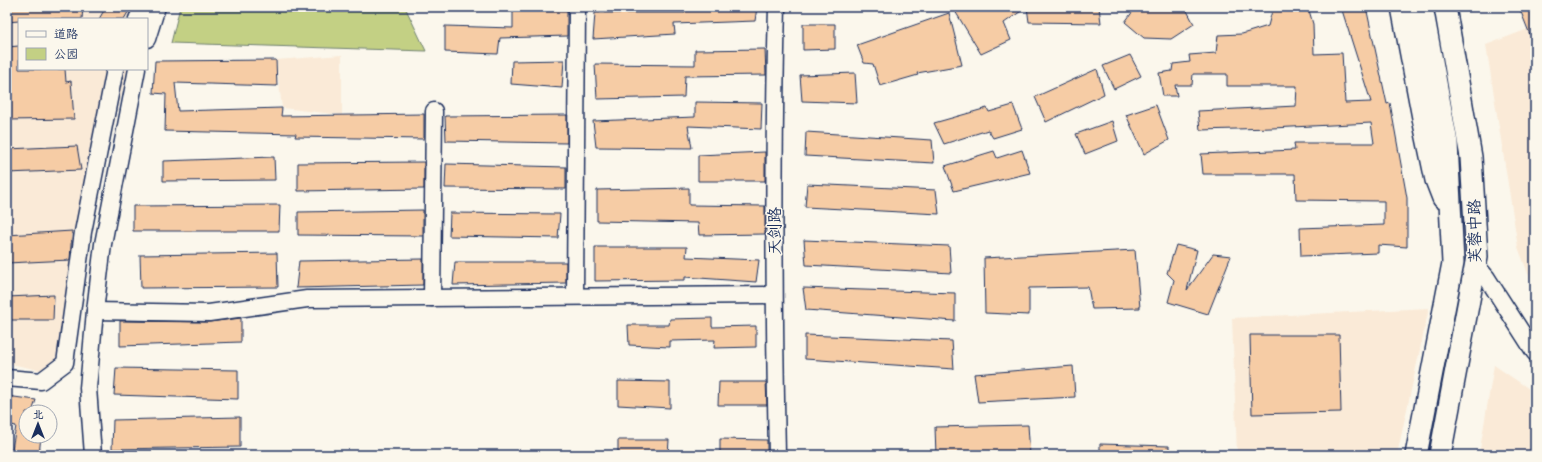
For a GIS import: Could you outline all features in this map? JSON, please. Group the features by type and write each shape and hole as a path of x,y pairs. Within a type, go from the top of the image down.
{"main road":[{"path":"1402,7 1436,180 1452,219"},
{"name":"芙蓉中路","path":"1416,455 1452,263 1452,219 1447,143 1422,7"},
{"name":"芙蓉中路","path":"1440,455 1476,265 1471,157 1445,7"}],"street":[{"path":"138,18 143,7"},
{"path":"148,35 157,7"},
{"path":"575,296 577,7"},
{"name":"天剑路","path":"777,7 774,121 774,295 777,455"},
{"path":"7,378 41,382 65,363 83,232 115,70"},
{"path":"93,455 88,388 95,311 103,244 137,70"},
{"path":"432,298 434,111"},
{"path":"1476,265 1487,278 1535,353"},
{"path":"95,311 208,313 308,299 774,295"}],"shaded area":[{"path":"7,7 143,7 140,18 18,18 18,70 128,70 52,373 7,363"},
{"path":"1535,7 1535,288 1518,247 1486,45 1528,29"},
{"path":"342,55 342,115 282,108 276,60"},
{"path":"1429,308 1397,455 1237,455 1232,318"},
{"path":"1494,365 1535,393 1535,455 1479,455"}],"green space":[{"path":"180,7 405,7 426,51 171,43"}],"building":[{"path":"7,7 83,7 82,18 18,18 18,21 7,22"},
{"path":"106,7 131,7 125,18 100,18"},
{"path":"686,7 757,7 755,21 674,24 675,34 593,39 595,13 685,13"},
{"path":"967,7 1027,7 1004,23 1011,40 981,54 955,11"},
{"path":"1027,7 1099,7 1101,23 1029,22"},
{"path":"1136,7 1185,7 1194,24 1171,39 1144,38 1125,22"},
{"path":"1273,7 1308,7 1313,24 1314,54 1342,53 1345,103 1371,102 1341,7 1366,7 1387,104 1390,103 1407,198 1407,247 1378,245 1378,253 1301,256 1300,228 1384,225 1384,201 1296,200 1295,174 1203,174 1201,154 1295,150 1294,143 1374,143 1371,123 1200,130 1198,111 1296,106 1297,86 1227,86 1227,74 1193,74 1192,85 1175,85 1177,96 1163,96 1159,73 1172,71 1173,64 1190,62 1189,55 1216,53 1218,35 1242,34 1268,26"},
{"path":"1519,7 1535,7 1535,45 1534,45"},
{"path":"513,9 567,9 567,36 500,38 498,54 445,52 445,26 513,28"},
{"path":"949,13 962,65 917,73 918,75 880,86 873,64 864,63 857,45"},
{"path":"803,24 835,24 835,49 803,50"},
{"path":"18,46 18,70 65,70 66,82 71,81 74,119 7,120 7,47"},
{"path":"765,49 766,75 685,76 684,97 597,99 595,64 695,65 695,50"},
{"path":"1130,55 1141,76 1114,89 1103,66"},
{"path":"276,60 277,86 175,83 178,111 282,108 281,116 424,114 424,139 295,137 296,134 165,131 166,94 153,93 155,61"},
{"path":"564,60 562,88 511,84 512,61"},
{"path":"1097,69 1104,94 1046,122 1035,97"},
{"path":"855,73 857,103 802,101 800,75"},
{"path":"695,102 762,103 761,129 688,126 692,148 596,147 593,121 695,117"},
{"path":"1013,105 1022,129 993,138 988,130 944,144 934,123 987,108 989,112"},
{"path":"1156,105 1169,140 1144,154 1126,115"},
{"path":"567,115 567,143 446,141 445,116"},
{"path":"1112,121 1118,141 1085,154 1076,134"},
{"path":"806,132 932,140 934,163 805,156"},
{"path":"77,146 81,170 7,173 7,149"},
{"path":"1022,150 1030,173 954,191 945,166 994,151 997,158"},
{"path":"765,152 765,181 698,181 698,155"},
{"path":"274,157 275,180 163,181 163,161"},
{"path":"424,162 424,189 298,191 298,163"},
{"path":"446,164 566,167 566,189 445,188"},
{"path":"807,184 936,190 939,214 805,207"},
{"path":"689,188 689,205 765,206 765,234 699,235 698,223 597,221 597,190"},
{"path":"280,205 279,231 133,231 133,206"},
{"path":"423,210 423,236 298,235 298,212"},
{"path":"450,213 560,214 558,238 449,236"},
{"path":"72,231 70,260 7,263 7,235"},
{"path":"804,240 949,246 951,273 806,265"},
{"path":"1176,245 1197,250 1187,290 1213,254 1231,256 1208,314 1168,302 1174,280 1167,273"},
{"path":"595,247 687,247 686,257 759,260 756,282 685,277 685,280 595,281"},
{"path":"1135,250 1140,308 1092,309 1088,287 1029,288 1029,315 985,313 984,258"},
{"path":"277,253 278,287 141,288 140,255"},
{"path":"423,259 423,285 296,288 299,261"},
{"path":"455,262 566,262 566,283 453,285"},
{"path":"803,288 955,293 955,321 806,310"},
{"path":"54,295 53,320 7,320 7,297"},
{"path":"241,318 241,342 120,346 120,321 209,322"},
{"path":"712,318 712,327 756,326 756,347 714,348 715,340 670,341 670,347 629,345 628,325 669,325 670,319"},
{"path":"805,335 952,341 954,369 805,359"},
{"path":"1250,335 1339,335 1341,412 1252,414"},
{"path":"1073,366 1075,397 978,402 974,374"},
{"path":"116,368 238,370 238,399 114,395"},
{"path":"618,381 670,382 670,408 618,405"},
{"path":"719,382 766,382 767,405 718,405"},
{"path":"7,396 36,400 35,404 18,404 18,444 40,444 39,455 11,455 16,426 7,424"},
{"path":"240,417 240,447 112,449 113,420"},
{"path":"1028,425 1030,455 936,455 935,427"},
{"path":"720,439 767,440 767,455 720,455"},
{"path":"618,440 669,440 668,455 618,455"},
{"path":"1100,444 1169,446 1169,455 1100,455"}]}
